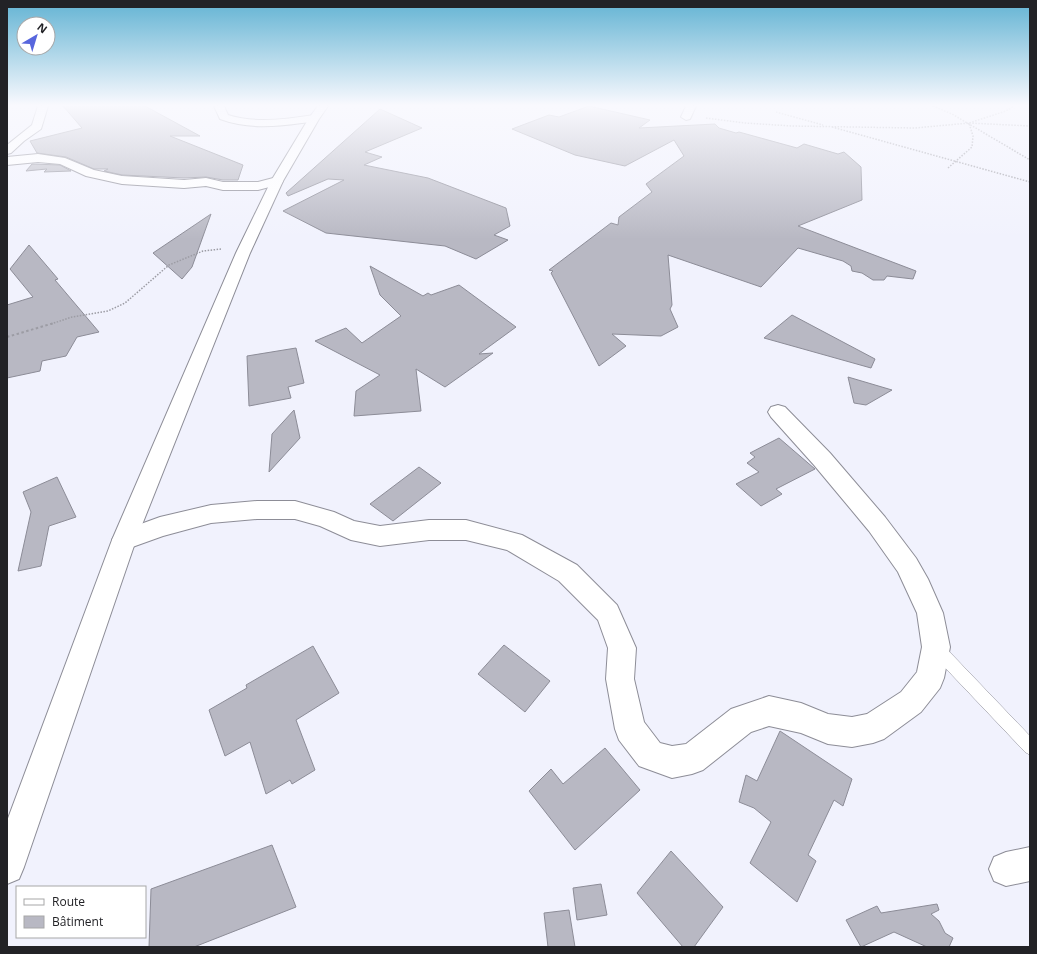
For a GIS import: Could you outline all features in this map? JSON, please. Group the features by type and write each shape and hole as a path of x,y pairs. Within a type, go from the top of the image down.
{"street":[{"path":"7,867 124,540 243,253 277,181 295,151"},
{"path":"7,161 38,158 48,159 71,164 90,173 107,177 152,182 184,184 206,182 223,186 258,186 277,181"},
{"path":"124,540 160,527 211,514 257,510 295,510 326,519 351,530 380,536 429,530 466,530 513,542 568,573 608,614 622,648 620,679 630,729 650,755 672,762 692,759 742,720 769,711 801,718 828,729 852,732 873,728 911,702 930,678 936,647 930,613 919,587 907,565 854,497 778,412"}],"lane":[{"path":"936,647 974,690 1030,747"}],"path":[{"path":"914,151 1030,182"},
{"path":"948,168 968,151"},
{"path":"1014,151 1030,160"},
{"path":"7,337 72,317 108,311 125,303 169,265 203,251 222,249 243,253"}],"building":[{"path":"36,151 207,151 243,165 238,180 223,180 206,177 184,178 122,175 104,171 108,169 94,169 66,157 37,153"},
{"path":"334,151 369,151 365,152 382,157 364,165 428,178 506,208 510,226 494,235 508,240 476,259 445,246 326,233 283,211 344,180 328,179 288,196 286,193"},
{"path":"564,151 654,151 625,166 575,155"},
{"path":"681,151 826,151 838,154 844,152 861,167 862,200 798,226 916,271 913,279 887,276 884,280 873,280 862,273 852,271 851,266 843,261 798,248 761,287 668,255 672,305 670,309 678,327 661,336 612,334 626,346 599,366 551,273 553,271 549,270 611,223 618,225 619,217 652,192 646,184 684,156"},
{"path":"32,164 60,165 71,171 44,172 47,169 26,171"},
{"path":"211,214 192,267 182,279 153,253"},
{"path":"29,245 58,279 55,280 99,332 77,337 66,356 42,361 40,371 7,378 7,305 33,297 10,269"},
{"path":"370,266 423,296 428,293 431,295 459,285 516,327 479,354 493,353 445,387 416,369 421,411 354,416 356,391 380,375 315,341 346,328 362,343 401,316 380,295"},
{"path":"792,315 875,359 871,368 764,338"},
{"path":"296,348 304,383 288,387 291,398 249,406 247,356"},
{"path":"848,377 892,390 866,405 854,403"},
{"path":"294,410 300,438 269,472 272,434"},
{"path":"779,438 815,469 776,489 782,494 761,506 736,484 759,472 747,463 755,457 750,453"},
{"path":"419,467 441,483 393,521 370,504"},
{"path":"57,477 76,517 49,526 41,566 18,571 31,512 23,492"},
{"path":"504,645 550,681 525,712 478,674"},
{"path":"313,646 339,693 296,720 315,770 292,784 290,780 266,794 250,742 225,756 209,710 247,688 246,685"},
{"path":"780,731 852,779 843,806 834,800 808,855 816,861 797,902 750,863 771,822 754,808 739,802 746,775 757,781"},
{"path":"605,748 640,790 575,850 529,791 551,769 563,784"},
{"path":"272,845 296,907 194,947 149,947 151,889"},
{"path":"671,851 723,907 694,947 683,947 637,893"},
{"path":"601,884 607,915 577,920 573,888"},
{"path":"937,904 939,910 931,914 939,921 945,933 953,938 949,947 927,947 894,932 861,947 846,920 877,906 881,913"},
{"path":"569,910 575,947 548,947 544,913"}]}
